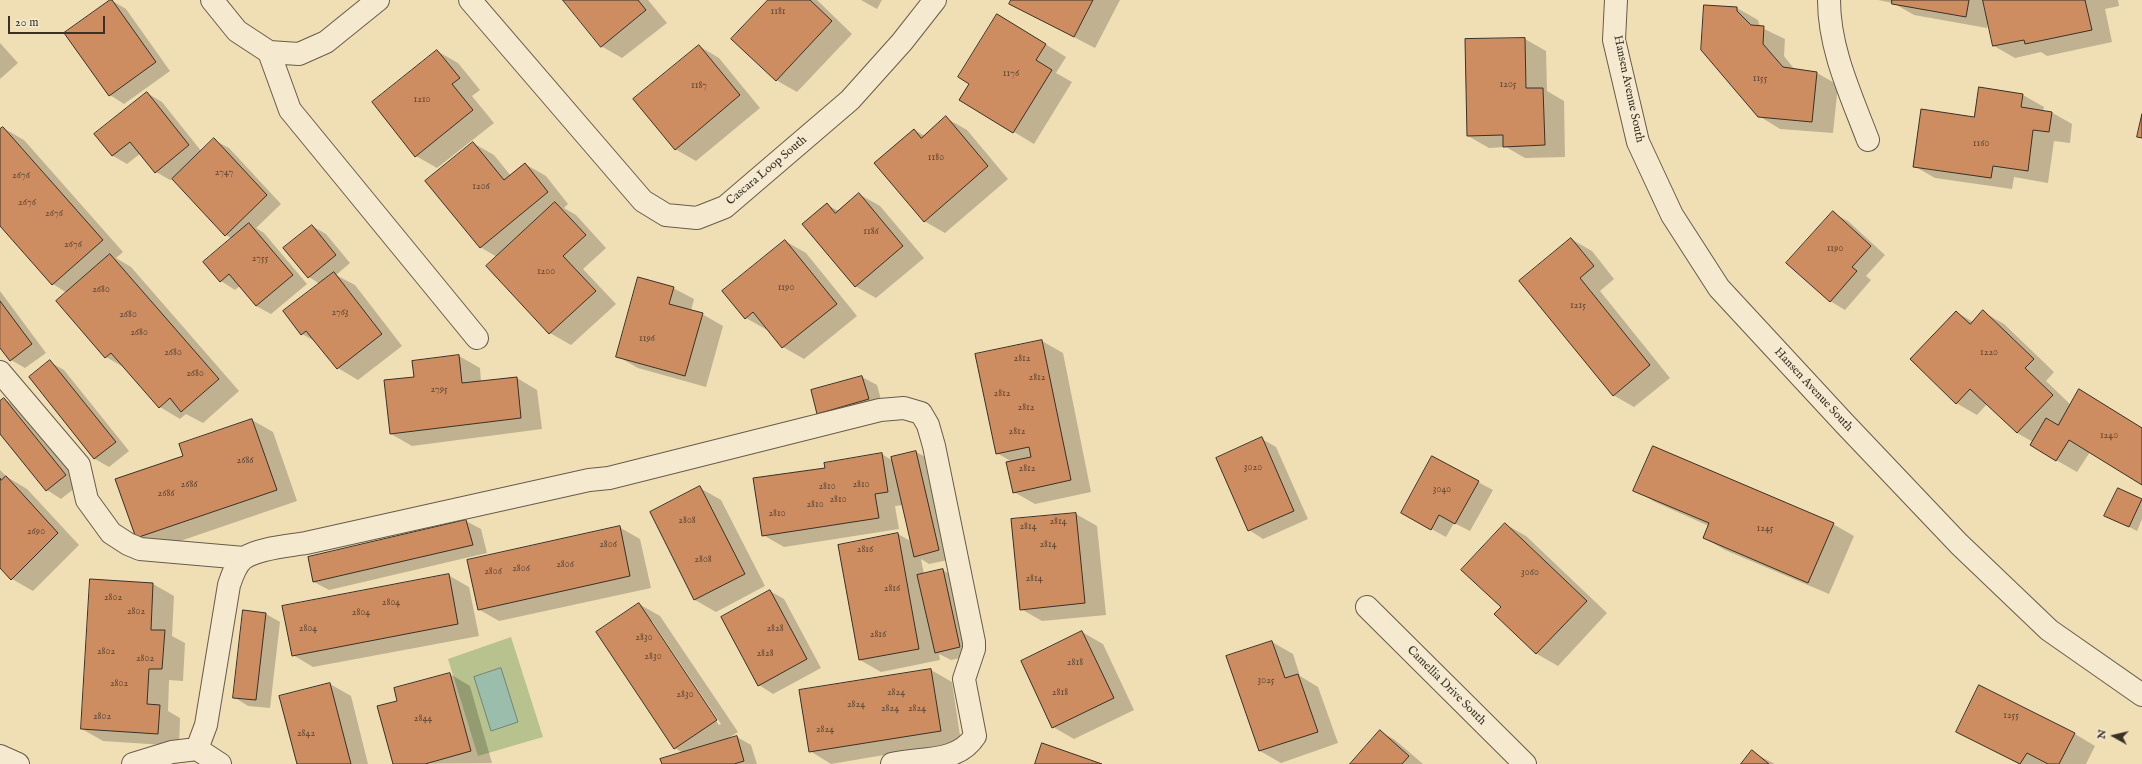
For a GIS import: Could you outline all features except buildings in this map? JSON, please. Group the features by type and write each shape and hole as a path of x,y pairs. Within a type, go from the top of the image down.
{"street":[{"path":"212,0 237,32 269,52 299,54 326,42 378,0"},
{"name":"Cascara Loop South","path":"470,0 643,201 666,215 697,218 724,207 850,100 902,42 935,0"},
{"name":"Hansen Avenue South","path":"1616,0 1614,40 1638,142 1672,215 1719,288 1844,423 1948,532 2049,630 2142,695"},
{"path":"1829,0 1829,23 1837,56 1868,140"},
{"path":"269,52 290,110 477,338"},
{"path":"0,372 79,465 87,500 111,533 128,544 140,549 244,558 264,550 306,543 589,480 609,478 880,410 904,408 921,413 928,425 934,446 974,642 974,648 964,679 975,736 972,741 949,758 892,764"},
{"path":"197,749 206,725 229,585 234,572 244,558"},
{"name":"Camellia Drive South","path":"1367,608 1525,764"},
{"path":"133,764 172,752 197,749 220,764"},
{"path":"0,756 18,764"}],"green space":[{"path":"511,637 543,737 478,756 448,659"}],"shaded area":[{"path":"501,668 518,722 491,731 474,677"}]}
